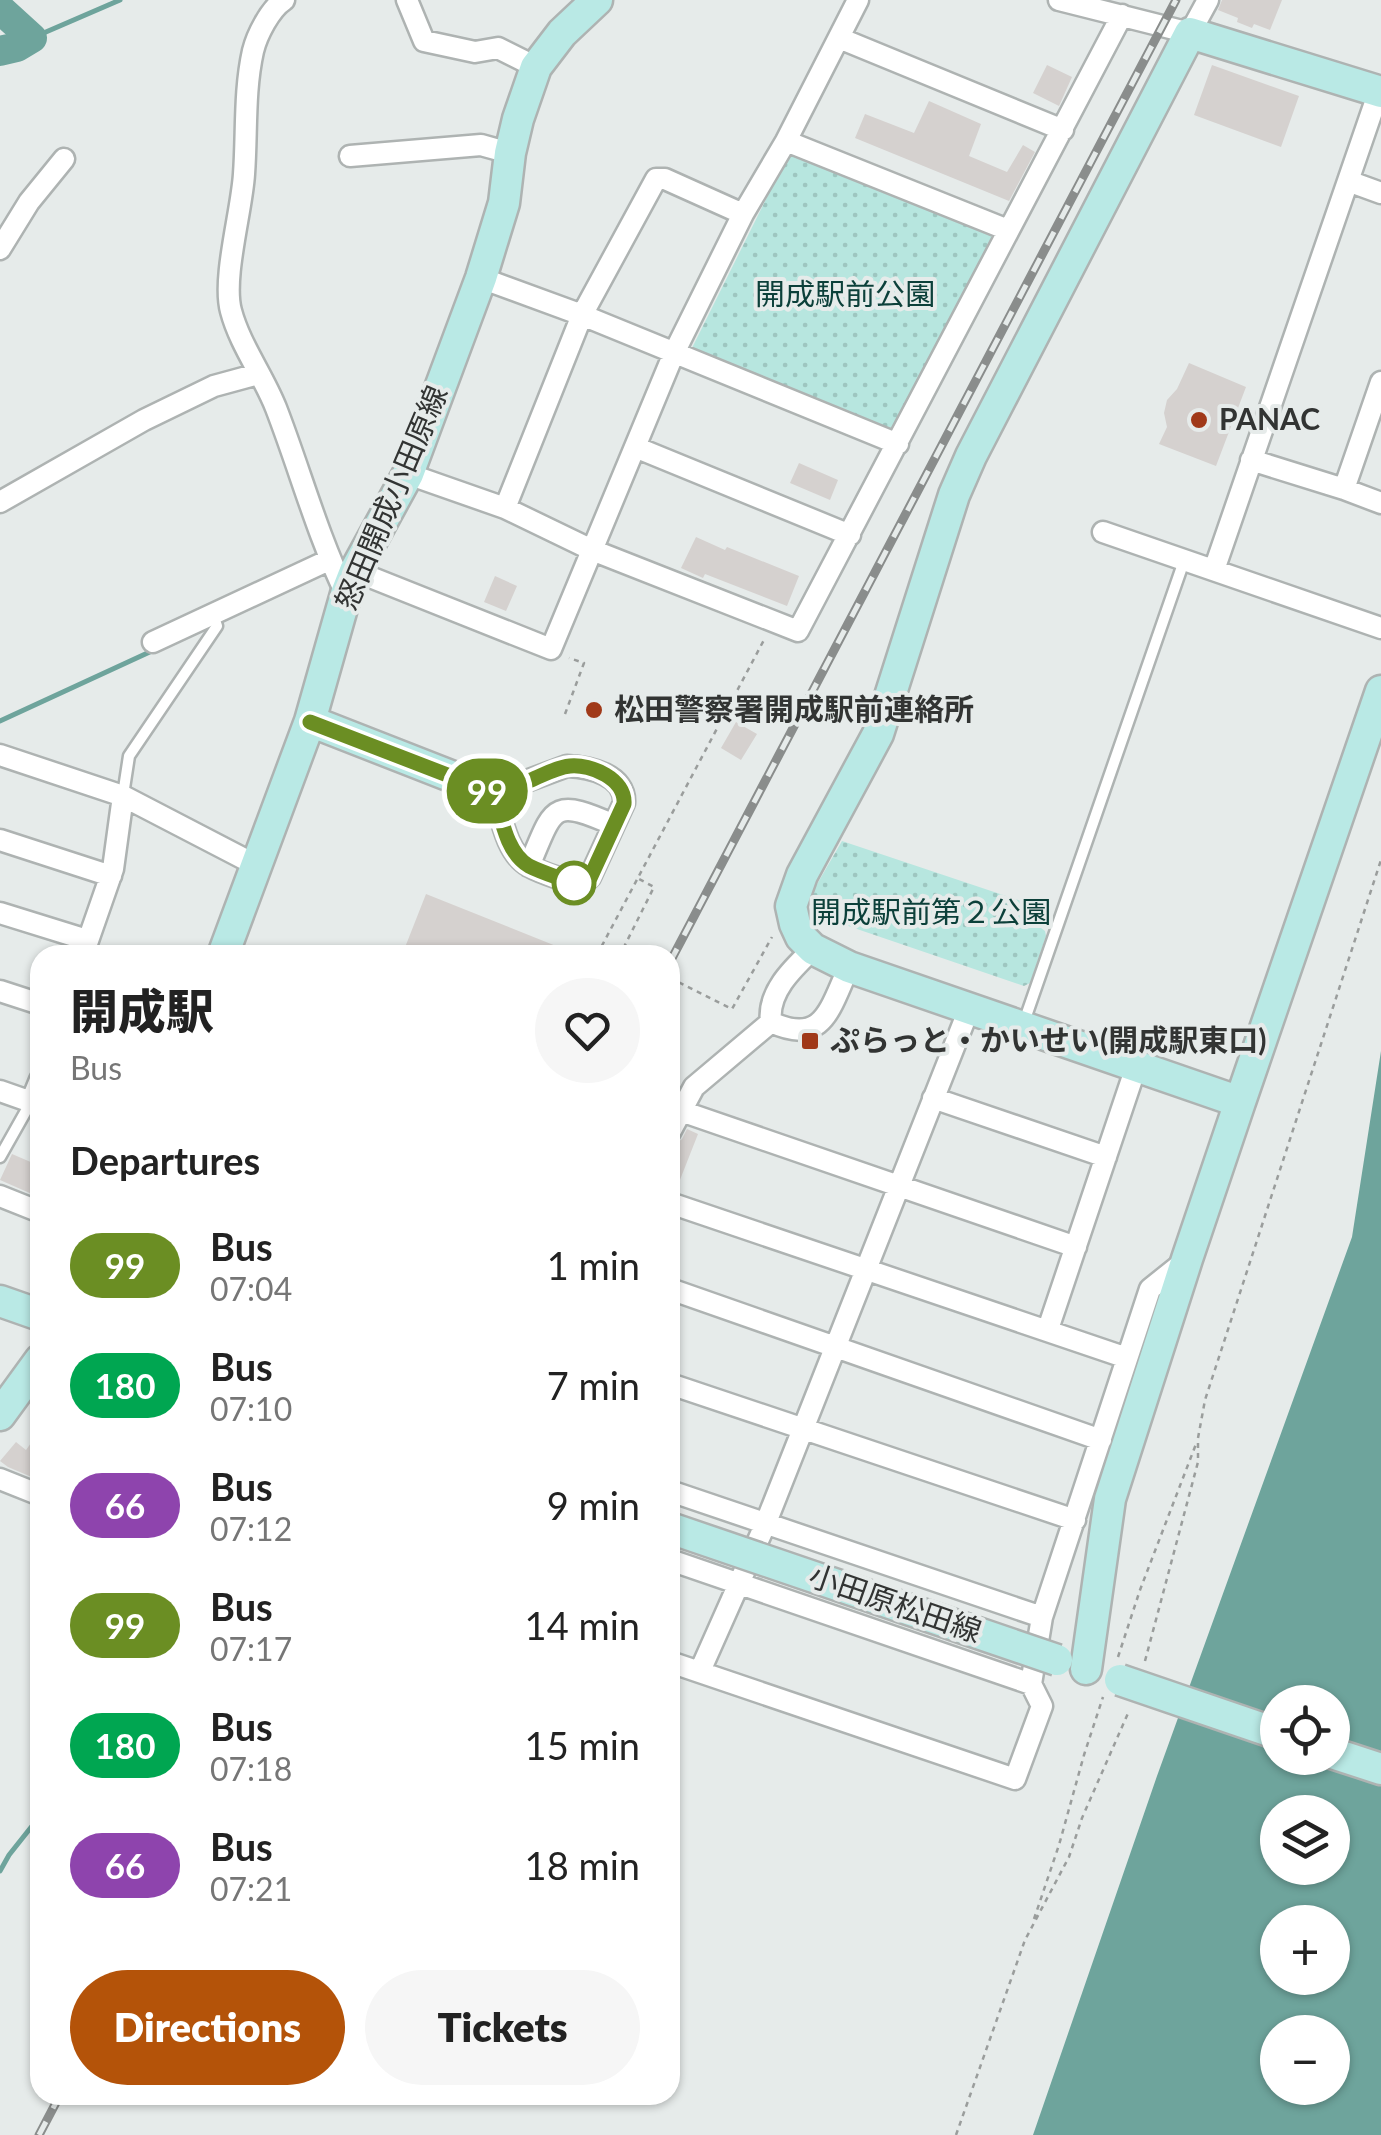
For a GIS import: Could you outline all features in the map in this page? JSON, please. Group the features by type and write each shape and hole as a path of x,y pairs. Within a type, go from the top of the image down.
{"street":[{"path":"284,0 274,6 254,50 244,175 228,284 230,309 274,403 344,575"},
{"path":"407,0 424,41 475,52 498,48 536,67"},
{"name":"怒田開成小田原線","path":"227,945 310,722 344,575 408,474 481,278 504,203 518,119 536,67 562,33 598,0"},
{"path":"153,642 344,575 551,649 674,352 858,0"},
{"path":"1059,0 1190,34 1380,92 1214,570"},
{"path":"1208,0 998,402 954,495 878,734 802,874 791,906 794,924 812,950 849,967 1240,1102"},
{"path":"408,474 504,508 592,550 798,631 1122,15"},
{"path":"838,38 1063,130"},
{"path":"786,141 1008,230"},
{"path":"350,156 481,145 510,153"},
{"path":"0,249 28,202 64,159"},
{"path":"504,508 582,315 656,179 665,179 744,214"},
{"path":"1348,181 1381,193"},
{"path":"481,278 898,444"},
{"path":"0,502 144,420 214,386 258,374"},
{"path":"1344,489 1381,382"},
{"path":"634,447 850,535"},
{"path":"1252,460 1381,504"},
{"path":"1102,532 1381,628"},
{"path":"1072,1664 1110,1500 1186,1260 1381,691"},
{"path":"310,722 494,793 567,766 582,767 619,784 624,804 590,878 575,884 529,866 515,852 494,793"},
{"path":"0,755 123,796 256,865"},
{"path":"86,945 111,876 123,796"},
{"path":"529,866 548,821 562,810 579,809 614,824"},
{"path":"0,840 111,876"},
{"path":"0,913 78,945"},
{"path":"771,1022 774,997 790,971 812,950"},
{"path":"771,1022 791,1031 809,1030 826,1016 849,967"},
{"path":"0,991 30,1001"},
{"path":"700,1672 765,1524 968,1009"},
{"path":"771,1022 694,1087 681,1111 1076,1247"},
{"path":"1048,1330 1136,1066"},
{"path":"0,1091 30,1101"},
{"path":"933,1098 1106,1157"},
{"path":"0,1196 30,1208"},
{"path":"680,1206 1127,1358"},
{"path":"680,1665 1015,1779 1042,1706 1031,1684 1042,1618 1127,1358 1150,1289 1186,1260"},
{"path":"680,1293 1100,1440"},
{"path":"0,1301 30,1311"},
{"path":"0,1415 30,1374"},
{"path":"680,1387 1075,1520"},
{"path":"0,1479 30,1490"},
{"path":"680,1494 1042,1618"},
{"name":"小田原松田線","path":"680,1531 1260,1728"},
{"path":"680,1563 1031,1684"},
{"path":"1350,1758 1381,1769"}],"lane":[{"path":"1023,1028 1184,560"},
{"path":"123,796 129,756 215,620"},
{"path":"0,1158 30,1112"}],"path":[{"path":"602,945 773,623"},
{"path":"562,655 584,664 564,714"},
{"path":"956,2135 1025,1940 1069,1857 1132,1682 1198,1462 1198,1438 1206,1400 1381,860"},
{"path":"624,945 654,887 638,878"},
{"path":"680,983 732,1009 764,951"}],"green space":[{"name":"開成駅前公園","path":"790,151 991,232 993,247 898,436 689,354"},
{"name":"開成駅前第２公園","path":"842,841 1048,910 1041,928 1046,936 1030,983 1024,986 816,915 809,898"}],"shaded area":[{"path":"1381,1051 1381,2135 1033,2135 1157,1776 1352,1237"}],"building":[{"path":"1222,0 1282,0 1270,30 1237,22 1238,18 1218,10"},
{"path":"1047,65 1072,77 1059,106 1033,93"},
{"path":"1212,65 1299,96 1281,147 1194,115"},
{"path":"929,101 981,124 969,156 1007,172 1023,145 1035,152 1009,201 855,138 865,114 914,133"},
{"name":"PANAC","path":"1189,363 1246,387 1216,466 1159,444 1167,427 1167,400"},
{"path":"799,463 838,480 830,500 790,483"},
{"path":"696,537 799,576 787,606 681,568"},
{"path":"495,576 517,586 506,611 484,602"},
{"path":"736,722 757,734 741,760 721,748"},
{"path":"426,894 554,945 406,945"},
{"path":"687,1129 698,1134 680,1180 680,1140"},
{"path":"12,1154 30,1162 30,1193 0,1180"},
{"path":"16,1442 26,1450 30,1444 30,1476 0,1461"}],"waterway":[{"path":"32,38 120,0"},
{"path":"0,9 32,38 0,51"},
{"path":"0,721 154,650"},
{"path":"0,1871 30,1829"}],"railway":[{"path":"679,945 1176,0"},
{"path":"39,2135 55,2105"}],"bus line":[{"name":"99","path":"310,722 494,793 508,838 526,864 575,884 584,883 590,878 624,804 619,784 582,767 567,766 531,780"}],"place":[{"name":"PANAC","path":"1199,420"},
{"name":"松田警察署開成駅前連絡所","path":"594,710"},
{"name":"ぷらっと・かいせい(開成駅東口)","path":"810,1041"}]}
